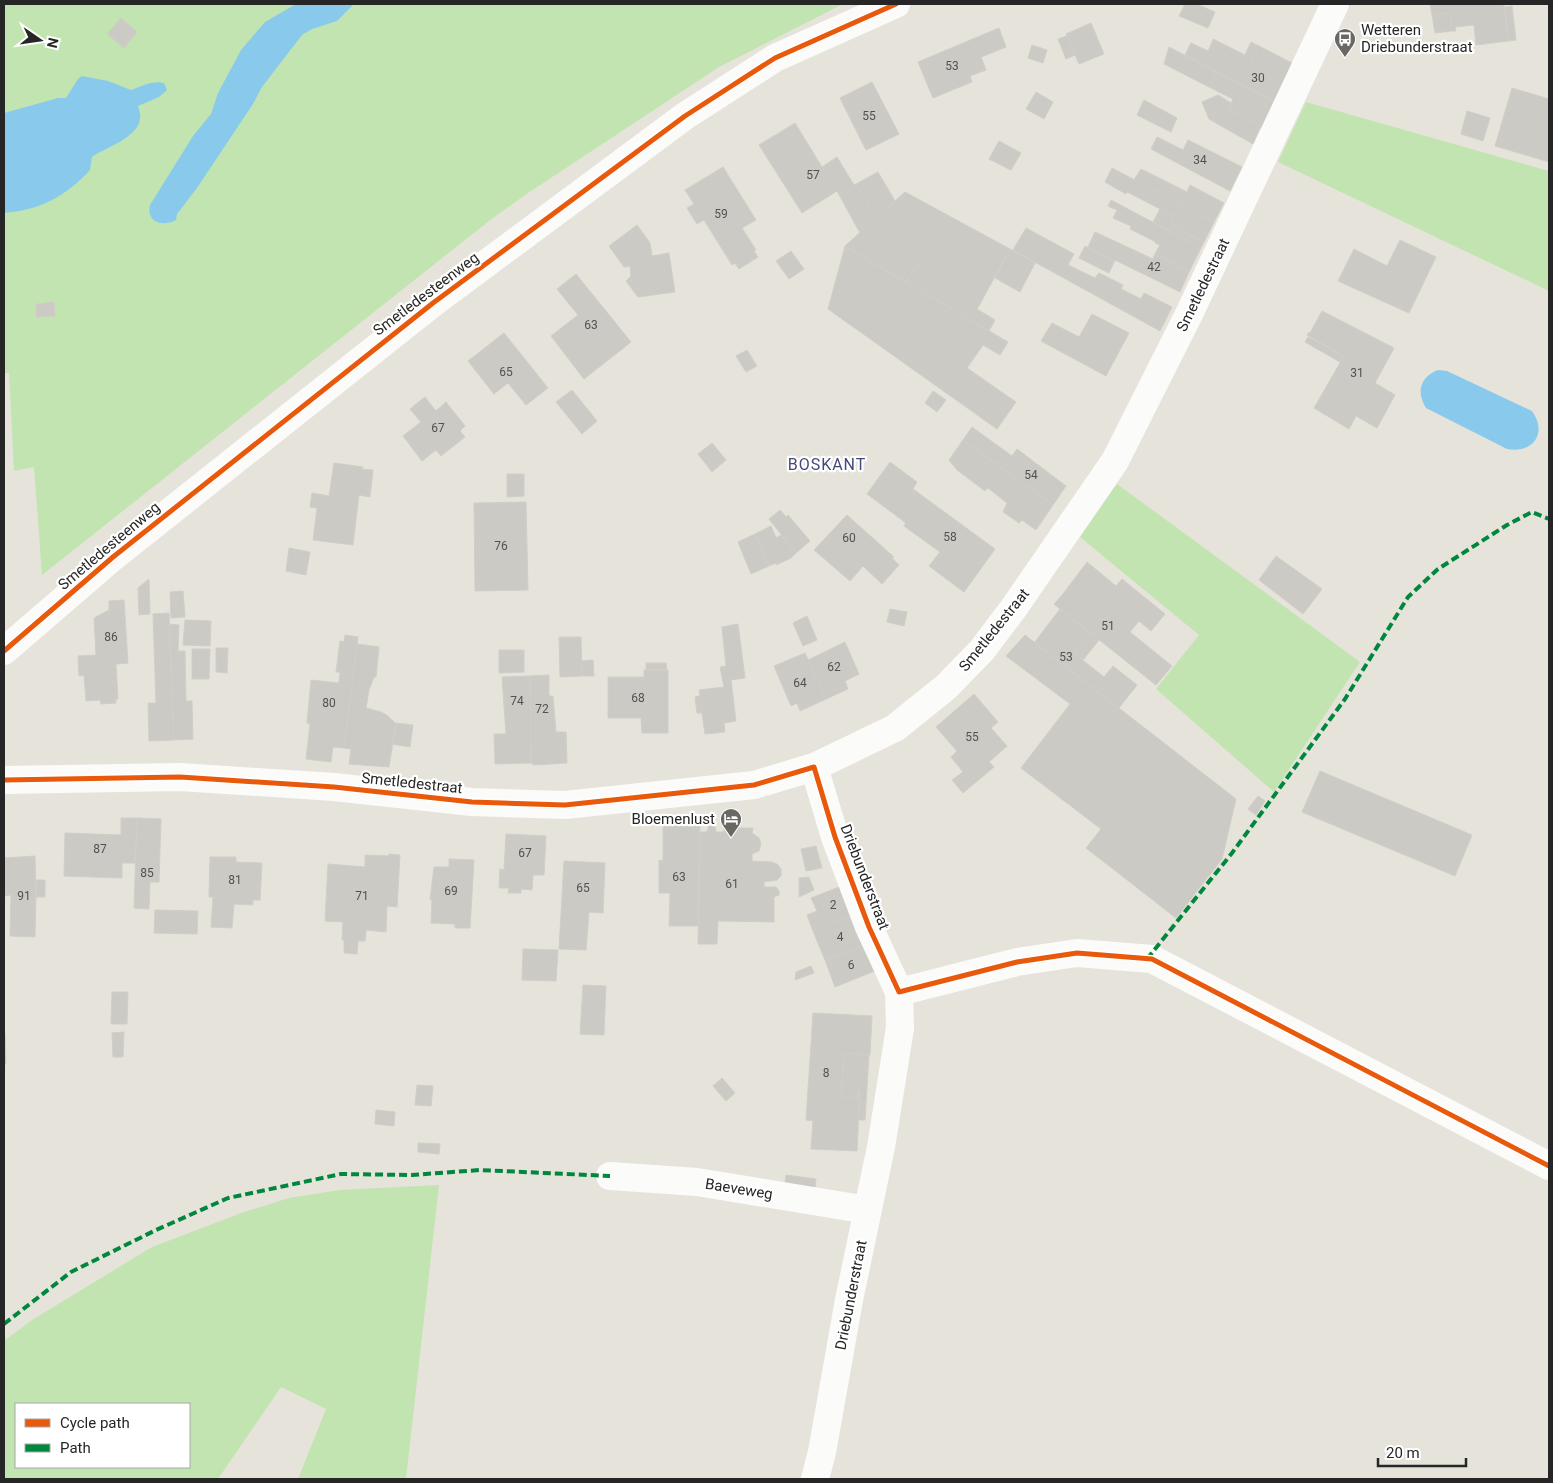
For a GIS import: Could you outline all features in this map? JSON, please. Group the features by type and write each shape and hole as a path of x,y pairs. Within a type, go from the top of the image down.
{"street":[{"name":"Smetledesteenweg","path":"4,651 113,557 433,303 685,116 775,58 896,4"},
{"name":"Smetledestraat","path":"4,780 180,777 334,787 472,802 565,805 754,785 814,767 895,728 946,687 982,650 1013,609 1115,460 1190,312 1335,4"},
{"name":"Driebunderstraat","path":"814,767 835,837 869,927 900,992 900,1028 881,1147 849,1300 822,1452 815,1479"},
{"path":"900,992 1017,962 1077,953 1152,959 1549,1166"},
{"name":"Baeveweg","path":"610,1176 698,1182 868,1210"}],"green space":[{"path":"4,4 843,4 719,67 525,195 489,221 42,575 34,467 14,471 9,373 4,373"},
{"path":"1306,102 1549,171 1549,291 1278,162"},
{"path":"1117,484 1360,662 1274,792 1156,689 1199,635 1080,537"},
{"path":"439,1185 406,1479 298,1479 326,1409 281,1387 218,1479 4,1479 4,1341 32,1320 152,1247 244,1212 289,1198 340,1190"}],"water":[{"path":"296,4 354,4 337,21 312,29 302,35 262,87 253,104 197,188 177,214 176,220 161,223 153,220 149,211 150,205 193,136 211,114 218,93 241,50 265,22"},
{"path":"82,76 108,81 131,90 160,82 164,83 167,90 159,97 138,106 140,117 134,131 120,142 92,157 90,170 71,188 40,205 29,209 4,213 4,113 58,98 66,98"},
{"path":"1438,370 1447,371 1532,411 1539,427 1535,440 1531,445 1524,448 1516,450 1507,449 1426,408 1421,396 1422,386 1427,377"}],"building":[{"path":"1185,4 1196,4 1215,12 1208,28 1179,16"},
{"path":"1430,4 1504,4 1508,41 1476,45 1474,25 1455,27 1456,31 1452,31 1450,13 1432,15"},
{"path":"1512,6 1516,40 1508,41 1505,7"},
{"path":"1450,13 1452,31 1435,33 1432,15"},
{"path":"121,18 137,32 124,48 107,34"},
{"path":"1091,23 1104,54 1079,64 1066,34"},
{"path":"999,28 1006,47 981,57 986,70 970,76 972,82 933,98 918,62"},
{"path":"1067,36 1075,55 1066,59 1058,39"},
{"path":"1213,39 1245,55 1251,42 1259,46 1248,66 1210,47"},
{"path":"1191,43 1208,51 1210,47 1248,66 1259,46 1294,64 1275,102 1185,55"},
{"path":"1032,45 1047,50 1043,63 1028,58"},
{"path":"1169,47 1217,72 1209,87 1164,64"},
{"path":"1217,72 1275,102 1262,127 1228,109 1233,99 1209,87"},
{"path":"872,82 899,134 866,150 840,98"},
{"path":"1512,88 1549,99 1549,162 1495,146"},
{"path":"1036,92 1053,102 1044,119 1026,109"},
{"path":"1218,95 1231,103 1228,109 1262,127 1253,144 1209,119 1202,102"},
{"path":"1144,100 1177,118 1171,132 1137,115"},
{"path":"1467,111 1490,118 1483,141 1461,134"},
{"path":"795,123 822,167 837,157 854,185 856,184 876,218 860,233 837,191 802,213 759,145"},
{"path":"1157,137 1183,150 1188,140 1242,167 1230,191 1151,149"},
{"path":"999,141 1021,153 1011,170 989,159"},
{"path":"723,167 756,220 742,228 756,250 754,251 758,257 739,269 735,263 732,265 704,220 697,224 687,208 694,204 685,190"},
{"path":"1112,168 1214,222 1204,242 1170,224 1174,216 1105,182"},
{"path":"1141,169 1187,192 1190,185 1224,203 1214,222 1134,180"},
{"path":"878,172 895,201 876,218 856,184"},
{"path":"905,192 1010,249 980,304 916,265 906,282 845,246"},
{"path":"1111,200 1201,248 1189,272 1155,254 1160,245 1156,242 1130,229 1131,226 1113,218 1117,210 1108,206"},
{"path":"1160,209 1174,216 1170,224 1204,242 1201,248 1153,222"},
{"path":"637,225 650,243 652,256 669,253 675,292 638,297 626,281 631,276 630,266 624,267 609,246"},
{"path":"1026,228 1074,254 1068,265 1095,278 1099,273 1123,285 1121,289 1141,299 1144,293 1172,307 1160,331 1013,250"},
{"path":"1095,232 1153,259 1155,254 1189,272 1180,292 1115,260 1114,262 1088,247"},
{"path":"1400,240 1436,257 1409,313 1338,281 1354,249 1387,266"},
{"path":"845,246 1008,342 1000,355 983,345 967,368 1016,402 997,429 828,309"},
{"path":"1085,246 1114,262 1109,273 1079,258"},
{"path":"1010,249 1035,263 1020,292 995,278"},
{"path":"791,251 804,269 789,279 776,261"},
{"path":"916,265 980,304 977,309 995,320 989,331 906,282"},
{"path":"576,274 631,342 584,379 551,336 578,315 557,289"},
{"path":"54,302 55,316 36,317 36,304"},
{"path":"1322,311 1394,348 1375,383 1395,395 1377,428 1356,416 1349,429 1314,408 1344,356 1307,335"},
{"path":"1092,314 1129,333 1106,376 1041,341 1052,323 1079,337"},
{"path":"504,333 548,388 526,405 508,383 494,394 468,361"},
{"path":"1308,337 1344,356 1340,362 1305,342"},
{"path":"747,350 757,366 746,372 736,356"},
{"path":"572,390 597,421 582,434 556,402"},
{"path":"933,391 946,400 937,412 925,403"},
{"path":"425,397 436,411 446,402 465,426 460,431 465,437 441,456 436,450 422,461 403,436 421,422 410,409"},
{"path":"972,427 1012,456 1017,449 1066,486 1053,505 963,440"},
{"path":"963,440 1053,505 1036,530 1022,520 1019,523 1003,512 1007,503 988,488 985,491 957,470 949,460"},
{"path":"712,443 726,460 712,472 698,454"},
{"path":"890,462 917,482 913,489 995,549 964,592 929,566 940,552 904,526 906,523 867,494"},
{"path":"334,463 373,470 370,497 359,495 353,545 313,540 317,508 310,507 312,493 329,496"},
{"path":"507,474 524,474 524,496 507,497"},
{"path":"526,502 528,590 475,591 474,503"},
{"path":"780,510 786,517 788,515 810,541 796,553 769,519"},
{"path":"847,515 894,557 892,558 899,565 882,584 863,566 850,581 814,550"},
{"path":"771,526 776,538 781,535 796,553 791,558 769,566 755,534"},
{"path":"755,534 769,566 751,574 738,542"},
{"path":"289,548 310,552 306,575 286,571"},
{"path":"1276,556 1322,589 1303,614 1259,580"},
{"path":"1087,562 1116,586 1122,579 1165,614 1151,631 1139,621 1130,632 1172,666 1156,685 1054,604"},
{"path":"149,579 150,614 139,615 138,588"},
{"path":"183,591 185,617 171,618 170,592"},
{"path":"124,600 128,663 116,664 118,699 116,699 116,703 101,704 100,700 86,701 84,675 79,676 78,656 96,655 94,618 109,610 109,601"},
{"path":"890,609 907,612 904,626 887,622"},
{"path":"1060,609 1091,634 1075,654 1104,677 1113,666 1137,685 1119,708 1034,643"},
{"path":"169,613 174,740 149,741 148,703 156,703 153,614"},
{"path":"807,616 817,640 803,646 793,623"},
{"path":"185,620 211,621 210,646 183,645"},
{"path":"169,624 179,625 178,651 185,651 186,701 192,701 193,739 174,740"},
{"path":"738,624 745,678 731,680 736,721 724,723 725,732 705,734 702,713 697,713 695,697 700,696 699,690 724,687 720,667 726,666 722,627"},
{"path":"1091,633 1099,640 1083,660 1075,654"},
{"path":"345,635 358,637 344,748 333,747 331,762 306,759 310,724 307,723 311,680 339,683 340,672 336,672 340,641 344,642"},
{"path":"1025,635 1236,799 1222,859 1176,918 1086,848 1101,829 1021,768 1070,704 1006,656"},
{"path":"559,637 581,637 582,676 560,677"},
{"path":"845,642 859,674 845,681 848,689 826,699 808,660"},
{"path":"357,644 379,647 376,677 374,677 369,690 366,708 381,712 396,724 389,767 349,764 351,749 344,748"},
{"path":"216,648 228,648 227,673 216,672"},
{"path":"192,649 210,649 209,679 192,679"},
{"path":"499,650 524,650 524,672 499,673"},
{"path":"805,653 826,699 800,711 797,703 791,706 774,666"},
{"path":"593,660 594,676 582,676 581,661"},
{"path":"646,663 666,663 667,670 646,670"},
{"path":"644,670 668,670 668,733 642,733 641,718 608,718 608,677 644,677"},
{"path":"549,675 549,696 553,696 556,732 566,732 567,763 534,765 531,763 530,676"},
{"path":"530,676 531,763 495,764 494,734 506,734 502,677"},
{"path":"974,694 998,722 991,728 1007,746 989,762 994,767 963,793 952,780 963,772 951,757 957,751 936,727"},
{"path":"395,723 413,725 410,747 392,744"},
{"path":"1320,771 1472,835 1455,876 1302,812"},
{"path":"1258,796 1265,801 1256,815 1248,809"},
{"path":"121,818 137,818 135,863 122,863 122,878 64,876 65,833 121,835"},
{"path":"137,818 161,819 159,882 150,882 149,909 134,908"},
{"path":"663,824 700,825 698,926 669,926 670,893 659,893 659,860 663,861"},
{"name":"Bloemenlust","path":"708,826 715,826 716,832 724,832 724,828 753,828 752,833 759,838 761,844 759,851 752,854 752,861 777,864 781,869 781,876 777,880 764,882 764,887 776,887 779,891 779,895 774,897 774,922 718,921 717,944 698,944 700,832 706,832"},
{"path":"506,834 546,836 544,875 533,875 532,890 521,889 521,893 508,893 509,888 499,888 500,869 504,870"},
{"path":"816,846 822,868 806,871 801,849"},
{"path":"389,854 400,855 397,907 387,906 386,932 366,930 365,941 358,941 357,954 344,953 344,940 342,940 343,922 325,921 328,864 365,867 365,855 389,856"},
{"path":"35,856 35,937 10,936 11,895 4,896 4,858"},
{"path":"210,857 236,857 236,862 262,863 260,900 253,900 253,905 234,904 232,928 211,927 213,897 209,897"},
{"path":"449,859 474,860 470,928 455,928 455,924 431,923 432,900 430,900 434,867 449,867"},
{"path":"564,861 605,863 603,913 589,912 586,950 559,949"},
{"path":"809,877 814,890 799,897 799,878"},
{"path":"36,880 45,880 45,897 36,897"},
{"path":"844,885 853,916 813,931 807,915 817,911 811,898"},
{"path":"155,910 198,911 197,934 154,933"},
{"path":"853,916 867,944 825,960 813,931"},
{"path":"867,944 877,970 835,987 825,960"},
{"path":"523,949 558,950 556,981 522,980"},
{"path":"811,966 814,973 795,980 796,972"},
{"path":"583,985 606,986 604,1035 580,1034"},
{"path":"112,992 128,992 127,1024 111,1024"},
{"path":"813,1013 872,1016 870,1055 844,1053 841,1097 858,1098 858,1091 860,1091 857,1151 811,1149 813,1121 806,1120"},
{"path":"4,1028 5,1035 6,1064 4,1064"},
{"path":"124,1032 123,1057 113,1057 112,1033"},
{"path":"844,1053 869,1055 865,1120 858,1120 860,1091 858,1091 858,1098 841,1097"},
{"path":"722,1078 735,1093 726,1101 713,1086"},
{"path":"417,1085 433,1086 431,1106 415,1105"},
{"path":"376,1110 395,1112 394,1126 375,1124"},
{"path":"418,1143 440,1144 439,1154 418,1152"},
{"path":"786,1175 816,1179 815,1188 785,1184"}],"marked path":[{"path":"1147,959 1232,853 1345,699 1408,597 1438,569 1507,525 1532,512 1549,519"},
{"path":"4,1324 71,1272 156,1230 228,1198 341,1174 412,1175 480,1170 610,1176"}],"cycle path":[{"path":"4,651 113,557 433,303 685,116 775,58 896,4"},
{"path":"4,780 180,777 334,787 472,802 565,805 754,785 814,767 835,837 869,927 899,992 1017,962 1077,953 1152,959 1549,1166"}],"place":[{"name":"Wetteren Driebunderstraat","path":"1345,58"},
{"name":"Bloemenlust","path":"731,838"}],"district":[{"name":"BOSKANT","path":"827,464"}]}
